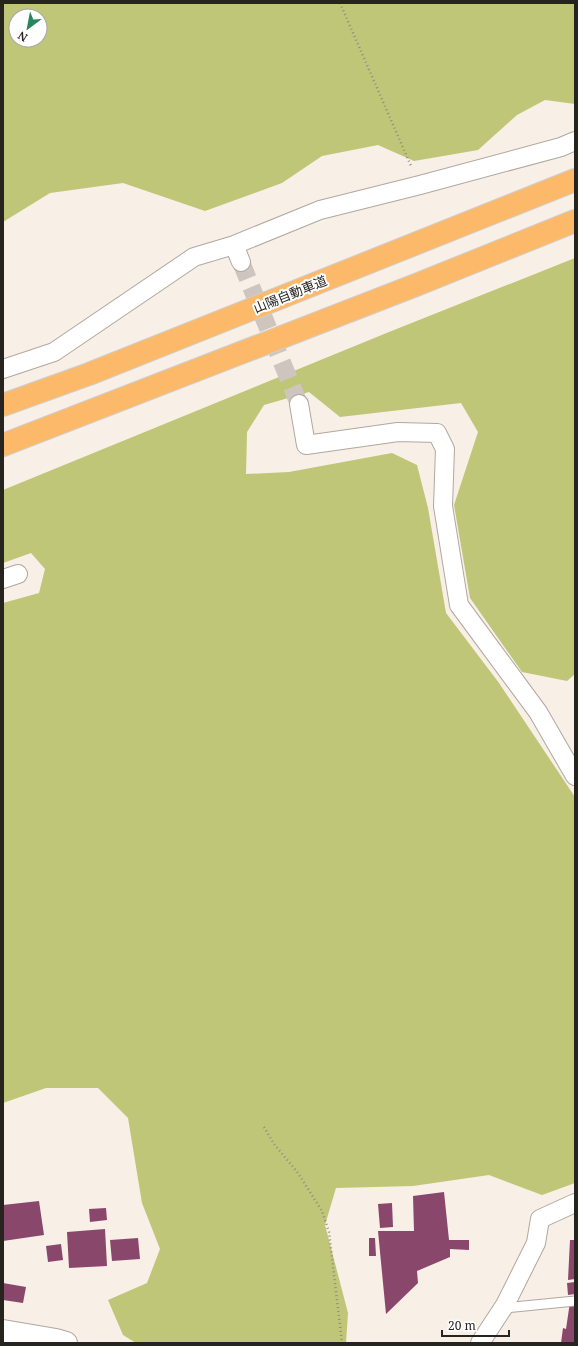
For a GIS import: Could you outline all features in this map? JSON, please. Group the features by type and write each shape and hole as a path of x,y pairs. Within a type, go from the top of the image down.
{"highway":[{"name":"山陽自動車道","path":"3,405 89,374 575,180"},
{"path":"3,445 408,288 575,221"}],"main road":[{"path":"3,1331 66,1343"}],"street":[{"path":"3,369 54,352 194,257 234,246 320,210 561,147 575,141"},
{"path":"234,246 241,262"},
{"path":"298,404 306,445 398,432 437,433 445,449 443,506 460,605 538,712 575,776"},
{"path":"480,1343 504,1308 536,1243 540,1219 575,1203"}],"lane":[{"path":"504,1308 575,1301"}],"path":[{"path":"340,3 420,185"},
{"path":"264,1127 274,1144 298,1173 322,1210 329,1232 342,1343"}],"green space":[{"path":"3,3 575,3 575,104 545,100 517,115 478,150 414,161 378,145 322,156 282,183 205,211 123,183 50,193 3,222"},
{"path":"575,258 575,674 567,681 522,672 470,598 454,505 478,432 461,403 340,417 309,392 264,405 247,432 246,474 289,472 392,453 417,465 428,508 446,613 499,683 575,797 575,1183 542,1195 489,1175 413,1186 336,1188 325,1225 348,1313 346,1343 136,1343 123,1335 108,1300 147,1283 160,1249 142,1203 128,1118 98,1088 46,1088 3,1103 3,603 39,593 45,569 31,553 3,563 3,490 389,332"}],"building":[{"path":"444,1192 449,1240 469,1240 469,1250 450,1249 450,1257 417,1271 418,1283 386,1314 378,1231 414,1231 413,1196"},
{"path":"39,1201 44,1235 3,1241 3,1205"},
{"path":"392,1203 393,1227 380,1228 378,1204"},
{"path":"106,1208 107,1220 90,1222 89,1209"},
{"path":"105,1229 107,1266 69,1268 67,1232"},
{"path":"138,1238 140,1259 112,1261 110,1240"},
{"path":"369,1238 375,1238 376,1256 369,1256"},
{"path":"570,1240 575,1240 575,1279 568,1280"},
{"path":"61,1244 63,1260 48,1262 46,1246"},
{"path":"575,1282 575,1294 568,1295 567,1283"},
{"path":"3,1283 26,1287 23,1303 3,1300"},
{"path":"570,1302 575,1303 575,1343 561,1343 563,1328 566,1329"}],"tunnel":[{"path":"241,262 299,404"}]}
